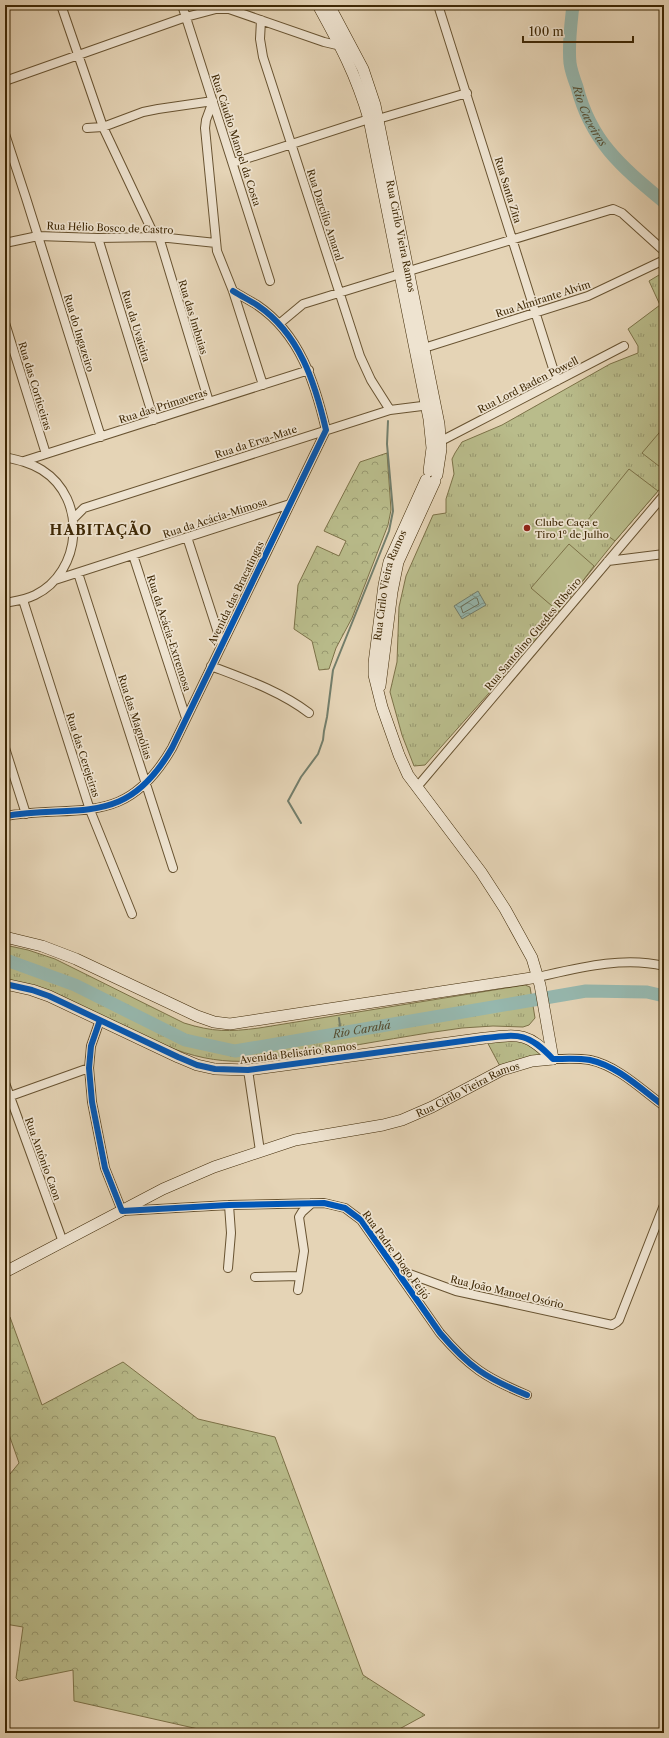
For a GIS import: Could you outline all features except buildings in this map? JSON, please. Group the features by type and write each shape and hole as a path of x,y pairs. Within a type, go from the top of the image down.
{"main road":[{"name":"Rua Cirilo Vieira Ramos","path":"318,5 341,46 373,119"},
{"name":"Rua Cirilo Vieira Ramos","path":"5,1272 184,1179 260,1151 311,1136 367,1128 402,1120 419,1113 502,1070 532,1061 553,1059 539,981 529,951 494,891 469,855 408,775 399,755 379,695 392,592 397,567 432,477 441,441 431,405 363,69 329,5"},
{"name":"Rua Cirilo Vieira Ramos","path":"404,273 424,348 431,405 432,477"},
{"path":"5,937 57,951 198,1016 214,1022 230,1024 539,981"},
{"name":"Avenida Belisário Ramos","path":"5,984 32,990 49,996 178,1057 197,1065 215,1069 248,1070 513,1035 531,1039 553,1059"}],"street":[{"name":"Rua das Imbuias","path":"61,5 103,127 157,237 208,402"},
{"name":"Rua Cáudio Manoel da Costa","path":"182,5 270,281"},
{"name":"Rua Santa Zita","path":"438,5 467,93 556,381"},
{"path":"5,81 186,17 230,7 261,20 324,42 341,46"},
{"name":"Rua Darcílio Amaral","path":"261,20 260,39 263,57 365,369 390,410"},
{"path":"233,163 373,119 467,93"},
{"path":"87,128 103,127 143,112 213,101 206,120 205,128 216,243 219,258 233,291 263,385"},
{"name":"Rua do Ingazeiro","path":"5,134 101,437"},
{"path":"5,162 14,160"},
{"path":"279,324 303,304 613,209 622,213 664,251"},
{"name":"Rua Hélio Bosco de Castro","path":"5,243 38,236 98,238 157,237 216,243"},
{"name":"Rua da Uvaieira","path":"98,238 154,420"},
{"name":"Rua Almirante Alvim","path":"424,348 600,291 664,260"},
{"path":"233,291 257,305 279,324 296,347 309,370 316,390 326,430"},
{"name":"Rua das Corticeiras","path":"5,323 46,454"},
{"name":"Rua Lord Baden Powell","path":"441,441 624,346"},
{"name":"Rua das Primaveras","path":"24,461 309,370"},
{"name":"Rua da Erva-Mate","path":"73,518 84,508 326,430 390,410 431,405"},
{"name":"Avenida das Bracatingas","path":"5,816 90,810 119,802 146,784 164,761 186,718 326,430"},
{"path":"5,457 24,461 43,470 59,486 69,504 73,518 73,545 69,557 55,580 46,588 23,600 5,603"},
{"name":"Rua Santolino Guedes Ribeiro","path":"417,787 664,495"},
{"path":"69,504 84,508"},
{"name":"Rua da Acácia-Mimosa","path":"55,580 290,504"},
{"path":"187,537 222,646"},
{"path":"608,561 664,554"},
{"name":"Rua da Acácia-Extremosa","path":"132,555 186,718"},
{"name":"Rua das Magnólias","path":"78,572 173,868"},
{"name":"Rua das Cerejeiras","path":"23,600 90,810 132,914"},
{"path":"211,666 290,699 309,713"},
{"path":"5,748 26,814"},
{"path":"539,981 576,968 612,963 636,962 664,966"},
{"path":"100,1020 91,1046 89,1068 93,1113 107,1176 122,1211"},
{"path":"553,1059 591,1060 602,1064 622,1075 664,1106"},
{"path":"8,1097 89,1068"},
{"path":"248,1070 260,1151"},
{"name":"Rua Antônio Caon","path":"5,1083 8,1097 63,1242"},
{"path":"298,1290 304,1251 299,1217 302,1212 312,1204"},
{"name":"Rua Padre Diogo Feijó","path":"122,1211 229,1205 312,1204 334,1205 353,1213 361,1220 440,1334 467,1362 481,1373 501,1384 527,1395"},
{"path":"228,1268 231,1233 229,1205"},
{"name":"Rua João Manoel Osório","path":"396,1269 456,1291 607,1325 615,1324 619,1320 664,1205"},
{"path":"255,1277 300,1276"}],"green space":[{"name":"Clube Caça e Tiro 1º de Julho","path":"664,272 664,484 615,541 530,647 425,765 414,766 402,735 390,692 397,662 399,607 406,576 433,515 446,513 446,499 454,474 452,459 455,453 462,442 502,425 610,364 638,353 638,346 628,329 660,305 649,281"},
{"path":"664,427 664,470 642,453"},
{"path":"387,453 391,510 388,525 352,618 336,648 329,669 319,670 312,641 294,629 298,585 317,546 339,556 346,541 324,531 360,462"},
{"path":"629,469 658,491 615,541 587,521"},
{"path":"569,544 594,566 559,612 531,588"},
{"path":"5,945 28,950 55,959 184,1023 213,1030 230,1031 259,1028 525,985 530,987 535,1018 529,1025 523,1027 493,1026 462,1028 268,1060 232,1061 214,1059 174,1049 5,979"},
{"path":"513,1035 553,1059 502,1070 485,1038"},
{"path":"10,1317 42,1405 123,1362 198,1419 275,1437 363,1675 425,1715 392,1733 216,1733 74,1701 73,1670 19,1681 16,1678 23,1627 5,1624 5,1480 19,1463 5,1423 5,1320"}],"water":[{"path":"478,591 486,605 462,619 454,606"}],"waterway":[{"name":"Rio Caveiras","path":"573,5 569,56 573,75 583,106 591,123 610,152 622,165 664,202"},
{"path":"301,823 288,801 301,777 318,754 323,740 333,670 389,531 393,511 387,444 388,421"},
{"name":"Rio Carahá","path":"5,961 9,961 75,985 185,1040 235,1051 586,991 647,992 664,996"},
{"path":"339,1018 341,1034"}],"cycle path":[{"path":"5,816 99,808 119,802 137,791 155,773 172,748 326,430 311,377 295,345 272,317 257,305 233,291"},
{"path":"5,984 32,990 49,996 178,1057 197,1065 215,1069 248,1070 485,1038 516,1036 523,1037 537,1044 553,1059 590,1060 610,1067 629,1079 664,1106"},
{"path":"100,1020 91,1046 89,1068 92,1102 105,1168 122,1211 229,1205 324,1203 345,1208 361,1220 450,1345 469,1363 489,1377 527,1395"}],"place":[{"name":"Clube Caça e Tiro 1º de Julho","path":"527,528"}],"district":[{"name":"HABITAÇÃO","path":"101,530"}]}
